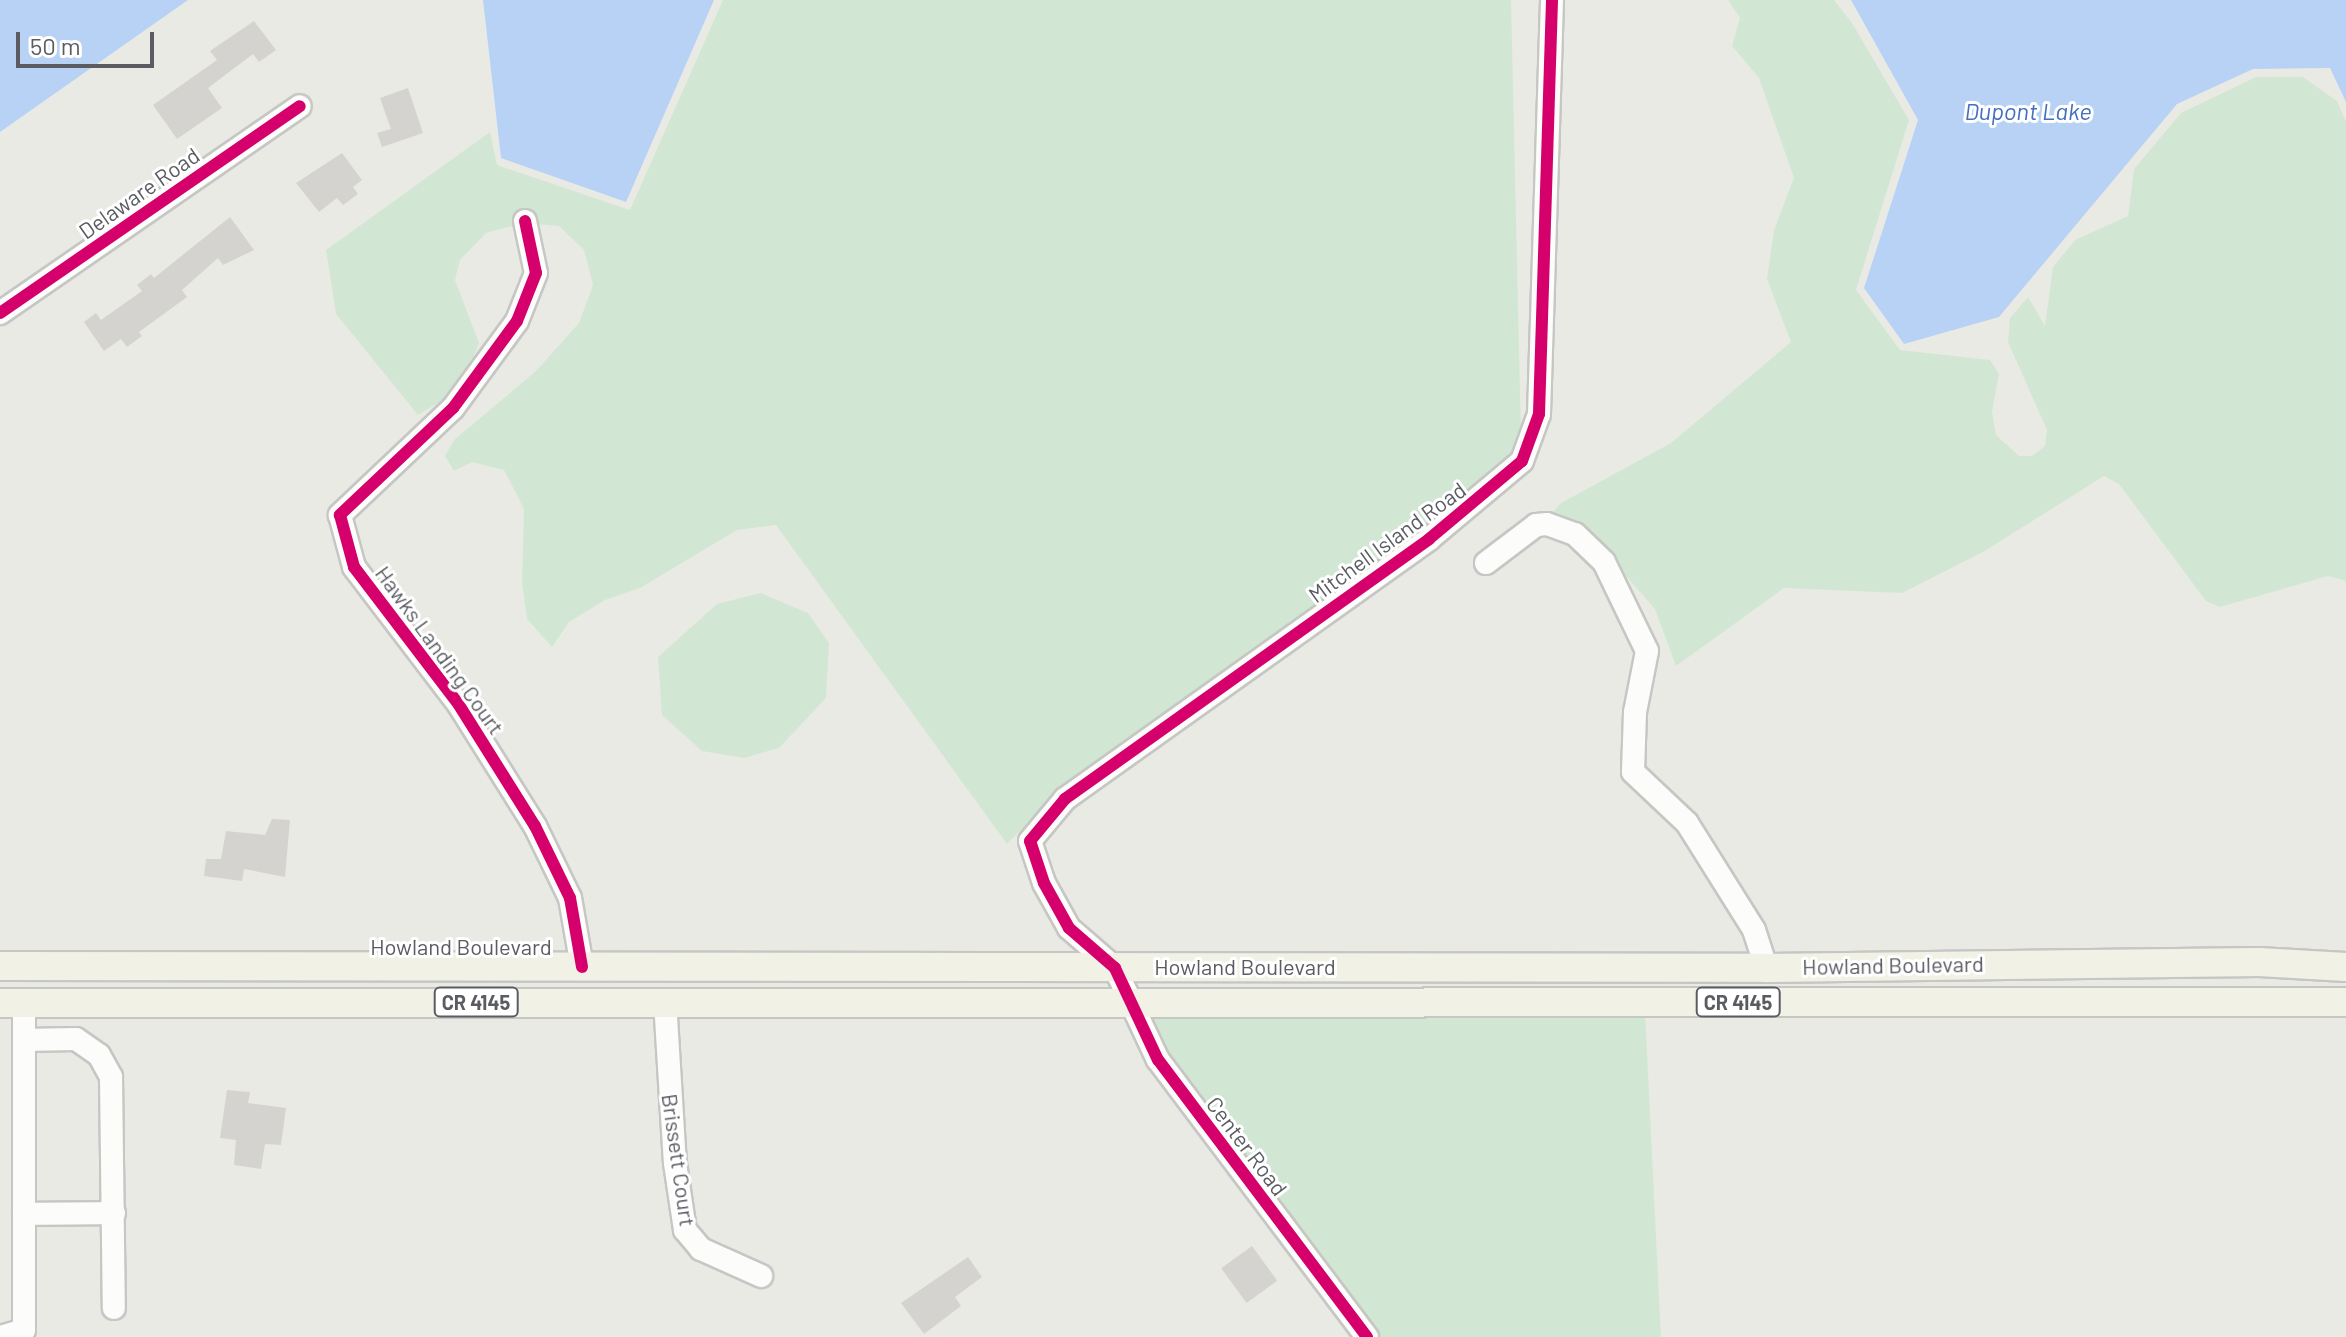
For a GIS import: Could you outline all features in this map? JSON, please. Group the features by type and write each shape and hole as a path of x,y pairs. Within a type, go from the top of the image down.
{"main road":[{"name":"Howland Boulevard","path":"0,966 1766,968 2259,962 2346,967"},
{"path":"2094,1001 2139,985 2232,982 2259,962"},
{"path":"2285,1001 2325,981 2346,979"},
{"name":"Howland Boulevard","path":"12,1003 2346,1002"}],"street":[{"name":"Mitchell Island Road","path":"1115,968 1069,928 1030,841 1065,799 1429,539 1522,461 1539,414 1552,0"},
{"name":"Delaware Road","path":"0,313 300,106"},
{"name":"Hawks Landing Court","path":"525,221 536,273 517,321 453,408 340,515 354,567 459,705 535,826 570,898 582,967"},
{"path":"1486,563 1536,525 1560,526 1597,553 1647,651 1635,712 1633,772 1687,823 1754,930 1766,968"},
{"name":"Center Road","path":"1115,968 1158,1060 1367,1337"},
{"name":"Brissett Court","path":"665,1001 675,1163 685,1230 701,1249 761,1276"},
{"path":"0,1337 24,1330 24,1040 12,1003"},
{"path":"24,1040 76,1039 99,1055 111,1077 114,1308"},
{"path":"24,1214 114,1213"}],"green space":[{"path":"723,0 1511,0 1521,434 1513,454 1423,531 1059,790 1007,844 776,525 737,530 640,588 605,600 569,622 552,647 527,619 522,582 524,509 504,470 472,462 454,471 445,456 454,440 536,371 579,323 593,285 584,250 559,226 536,224 532,210 514,212 516,225 486,233 460,260 455,280 479,343 470,366 441,401 418,415 336,314 326,250 490,132 497,165 630,210"},
{"path":"1728,0 1834,0 1852,23 1909,120 1856,290 1900,350 1990,360 1999,374 1992,412 1996,435 2019,456 2032,456 2045,446 2047,430 2008,342 2010,318 2028,297 2045,326 2053,267 2075,240 2128,216 2134,169 2181,113 2256,77 2303,77 2337,101 2346,122 2346,581 2328,576 2220,607 2206,601 2119,484 2104,476 1983,552 1902,593 1784,588 1676,666 1655,609 1584,528 1553,512 1561,503 1671,443 1791,342 1767,279 1774,230 1794,178 1759,78 1732,46 1740,18"},
{"path":"761,593 808,613 829,643 826,698 779,748 744,758 702,751 662,715 658,657 717,604"},
{"path":"1645,1012 1661,1337 1379,1337 1166,1056 1146,1013"}],"water":[{"path":"0,0 188,0 0,132"},
{"path":"483,0 714,0 626,202 501,158"},
{"name":"Dupont Lake","path":"1851,0 2346,0 2346,102 2330,68 2253,69 2177,104 1999,317 1904,344 1864,288 1918,120"}],"building":[{"path":"254,21 276,50 259,62 253,54 208,88 222,108 177,139 153,105 217,60 210,51"},
{"path":"408,88 423,133 382,147 377,133 391,129 380,98"},
{"path":"342,153 362,180 353,187 358,194 343,205 337,198 319,212 296,183"},
{"path":"230,217 254,250 223,265 218,258 182,290 187,297 139,332 142,336 127,347 121,339 104,351 84,322 96,313 101,320 142,291 137,285 151,274 154,278"},
{"path":"272,819 290,820 285,877 244,869 242,881 204,876 206,859 221,859 226,831 265,835"},
{"path":"227,1090 250,1092 248,1103 286,1108 281,1145 265,1144 261,1169 234,1165 236,1140 220,1138"},
{"path":"1252,1246 1277,1281 1247,1303 1221,1268"},
{"path":"968,1257 982,1277 955,1297 961,1306 924,1334 901,1303"}],"cycle path":[{"path":"1367,1337 1158,1060 1115,968 1069,928 1044,883 1030,841 1065,799 1429,539 1522,461 1539,414 1552,0"},
{"path":"0,313 300,106"},
{"path":"525,221 536,273 517,321 453,408 340,515 354,567 459,705 535,826 570,898 582,967"}]}
